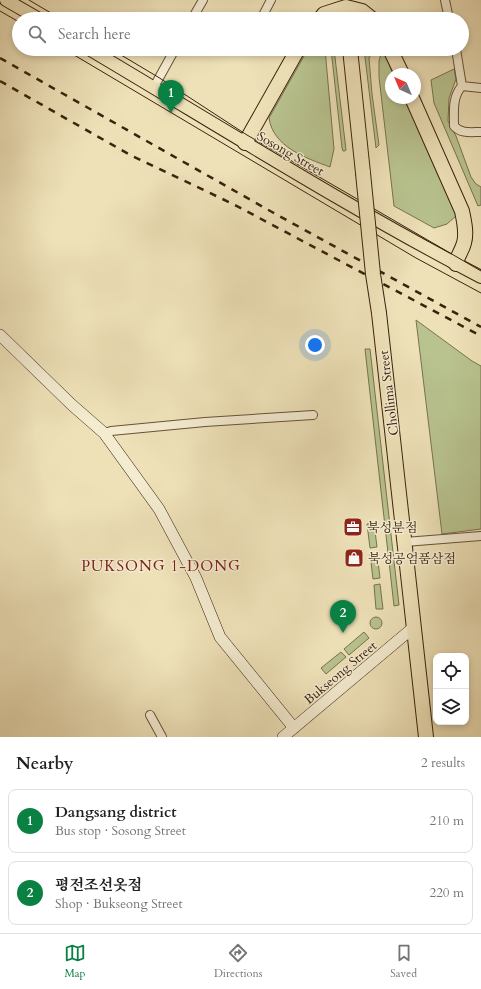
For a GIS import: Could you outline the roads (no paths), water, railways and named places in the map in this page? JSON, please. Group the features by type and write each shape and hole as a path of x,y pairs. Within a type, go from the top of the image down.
{"highway":[{"path":"333,12 346,9 363,12"},
{"path":"245,143 294,56"},
{"name":"Chollima Street","path":"351,56 373,274 379,313 426,737"},
{"path":"393,56 399,68"},
{"path":"415,104 462,211 465,224 464,242 456,264"}],"main road":[{"path":"6,0 27,12"},
{"name":"Sosong Street","path":"101,56 245,143 426,248 481,278"}],"street":[{"path":"196,12 203,0"},
{"path":"265,12 271,0"},
{"path":"445,0 448,12"},
{"path":"154,87 171,56"},
{"path":"457,56 462,86"},
{"path":"462,86 481,88"},
{"path":"462,86 457,91 455,98 454,126 458,131 481,132"},
{"path":"0,335 72,405 104,433 159,509 196,578 220,637 294,728"},
{"path":"104,433 111,431 205,422 312,415"},
{"path":"405,542 481,536"},
{"name":"Bukseong Street","path":"283,737 414,627"},
{"path":"150,715 162,737"}],"tram line":[{"path":"29,0 49,12"},
{"path":"0,11 12,18"},
{"path":"76,56 416,258 481,293"},
{"path":"123,56 247,135 481,271"}],"railway":[{"path":"0,58 272,212 481,327"},
{"path":"0,81 132,156 233,204 481,336"}],"place":[{"name":"Dangsang district","path":"171,113"},
{"name":"북성분점","path":"353,527"},
{"name":"북성공엄품삼점","path":"354,558"},
{"name":"평전조선옷점","path":"343,633"}],"district":[{"name":"PUKSONG 1-DONG","path":"161,566"}]}
